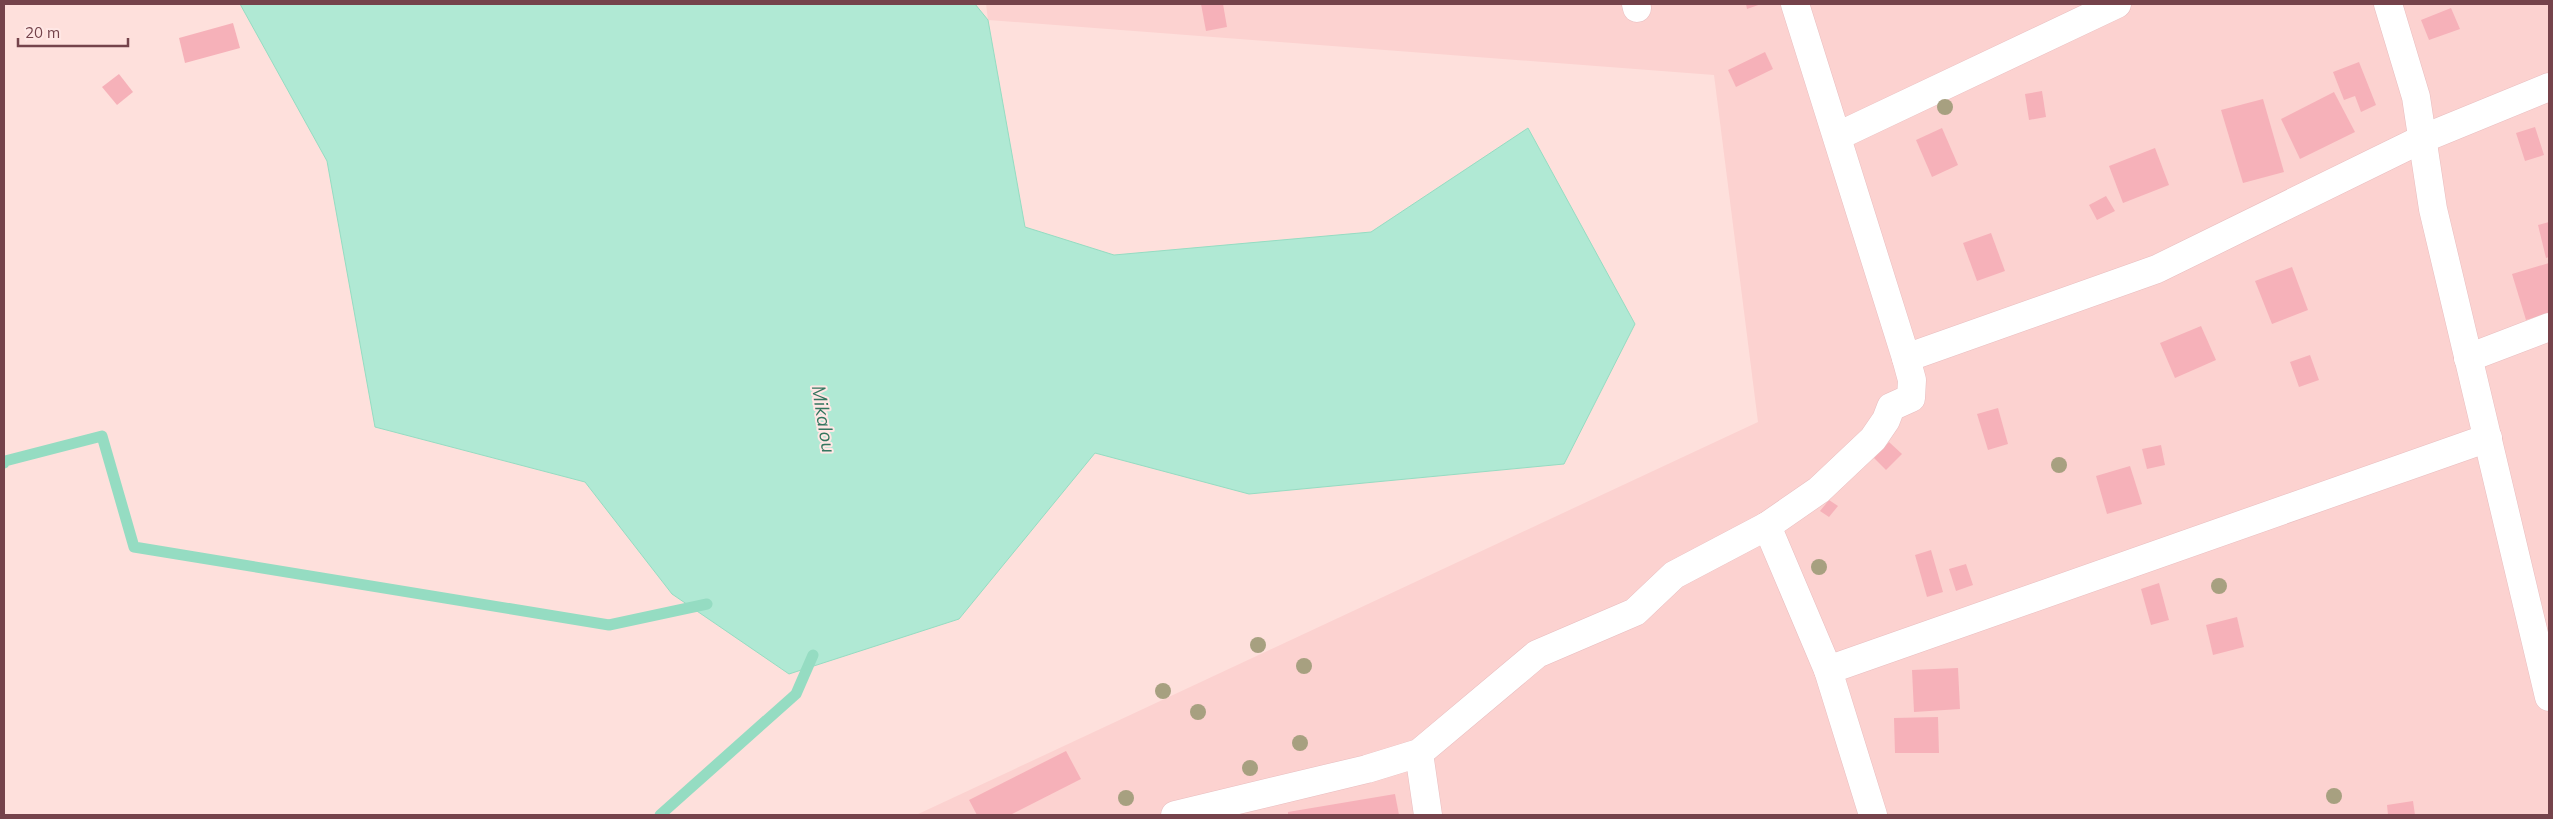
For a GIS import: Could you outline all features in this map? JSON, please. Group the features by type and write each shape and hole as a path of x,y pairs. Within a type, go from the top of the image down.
{"street":[{"path":"1175,815 1367,769 1419,753 1537,654 1635,612 1674,575 1767,526 1819,490 1873,439 1886,420 1891,407 1912,398 1912,380 1906,358 1796,4"},
{"path":"1838,136 2117,4"},
{"path":"2388,4 2416,97 2433,209 2548,688"},
{"path":"1906,358 2157,270 2422,139 2549,87"},
{"path":"2468,358 2549,327"},
{"path":"1828,670 2488,438"},
{"path":"1767,526 1828,670 1873,815"},
{"path":"1419,753 1428,815"}],"shaded area":[{"path":"986,4 2549,4 2549,815 916,815 1758,422 1714,75 988,20"}],"water":[{"path":"240,4 975,4 988,20 1025,227 1114,255 1371,232 1528,128 1635,324 1564,464 1249,494 1095,453 959,619 789,674 672,594 585,482 375,427 327,161"}],"building":[{"path":"1201,4 1223,4 1227,27 1206,31"},
{"path":"1746,4 1761,4 1747,9"},
{"path":"2451,8 2460,29 2429,40 2421,20"},
{"path":"233,23 240,48 185,63 179,38"},
{"path":"1765,52 1773,69 1736,87 1728,70"},
{"path":"2359,62 2376,105 2361,112 2355,96 2344,100 2333,72"},
{"path":"119,74 133,92 117,105 102,87"},
{"path":"2042,91 2046,117 2029,120 2025,94"},
{"path":"2334,92 2355,132 2300,159 2281,119"},
{"path":"2263,99 2284,172 2243,183 2221,110"},
{"path":"2535,127 2544,155 2525,161 2516,133"},
{"path":"1942,128 1958,165 1932,177 1916,140"},
{"path":"2155,148 2169,185 2123,203 2109,166"},
{"path":"2106,196 2115,211 2097,220 2089,205"},
{"path":"2549,222 2549,257 2546,258 2538,225"},
{"path":"1991,233 2005,271 1977,281 1963,243"},
{"path":"2549,263 2549,313 2526,320 2512,274"},
{"path":"2292,267 2308,310 2272,324 2255,281"},
{"path":"2201,326 2216,360 2175,378 2160,343"},
{"path":"2310,355 2319,380 2299,387 2290,362"},
{"path":"1998,408 2008,444 1988,450 1977,414"},
{"path":"1889,442 1902,454 1886,470 1874,458"},
{"path":"2161,445 2165,465 2147,469 2142,449"},
{"path":"2130,466 2142,504 2107,514 2096,476"},
{"path":"1829,500 1838,506 1829,517 1820,511"},
{"path":"1931,550 1943,592 1927,597 1915,555"},
{"path":"1966,564 1973,585 1956,591 1949,569"},
{"path":"2159,583 2169,620 2151,625 2141,589"},
{"path":"2237,617 2244,647 2213,655 2206,625"},
{"path":"1958,668 1960,709 1914,712 1912,670"},
{"path":"1938,717 1939,753 1895,753 1894,718"},
{"path":"1066,751 1081,779 1010,815 977,815 969,800"},
{"path":"1395,794 1399,815 1288,815 1288,812"},
{"path":"2413,801 2415,815 2388,815 2387,805"}],"waterway":[{"path":"4,463 5,461 102,436 134,547 609,625 707,604"},
{"name":"Mikalou","path":"660,815 796,694 813,655"}]}
